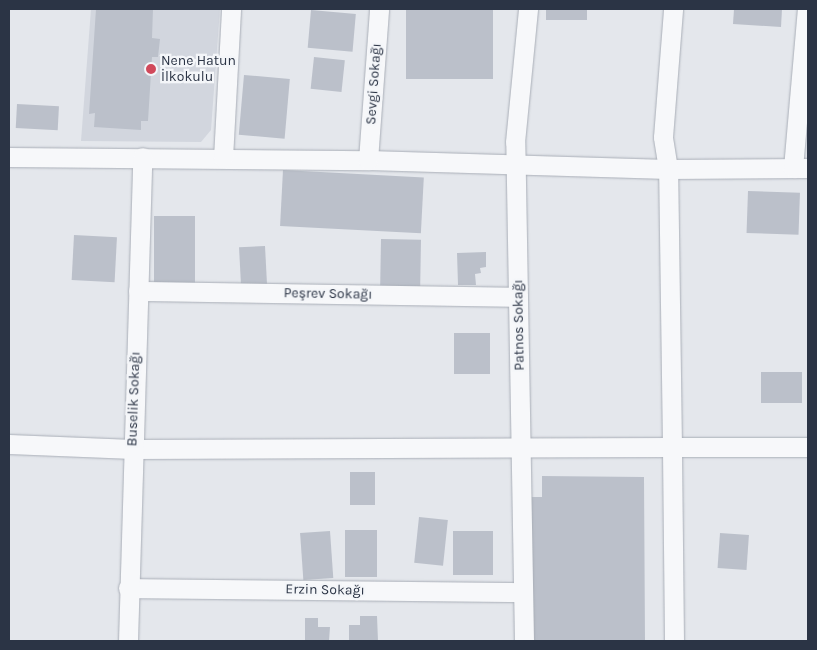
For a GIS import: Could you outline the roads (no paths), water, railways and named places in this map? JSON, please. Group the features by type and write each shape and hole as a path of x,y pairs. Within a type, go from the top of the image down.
{"street":[{"path":"224,158 230,9"},
{"name":"Sevgi Sokağı","path":"368,160 379,9"},
{"name":"Patnos Sokağı","path":"524,641 515,142 528,9"},
{"path":"673,9 663,136 668,169 674,641"},
{"path":"9,156 368,160 668,169 800,168 807,9"},
{"name":"Buselik Sokağı","path":"128,641 132,449 142,157"},
{"name":"Peşrev Sokağı","path":"138,291 518,296"},
{"path":"9,444 132,449 808,447"},
{"name":"Erzin Sokağı","path":"128,588 523,592"}],"place":[{"name":"Nene Hatun İlkokulu","path":"151,69"}]}
